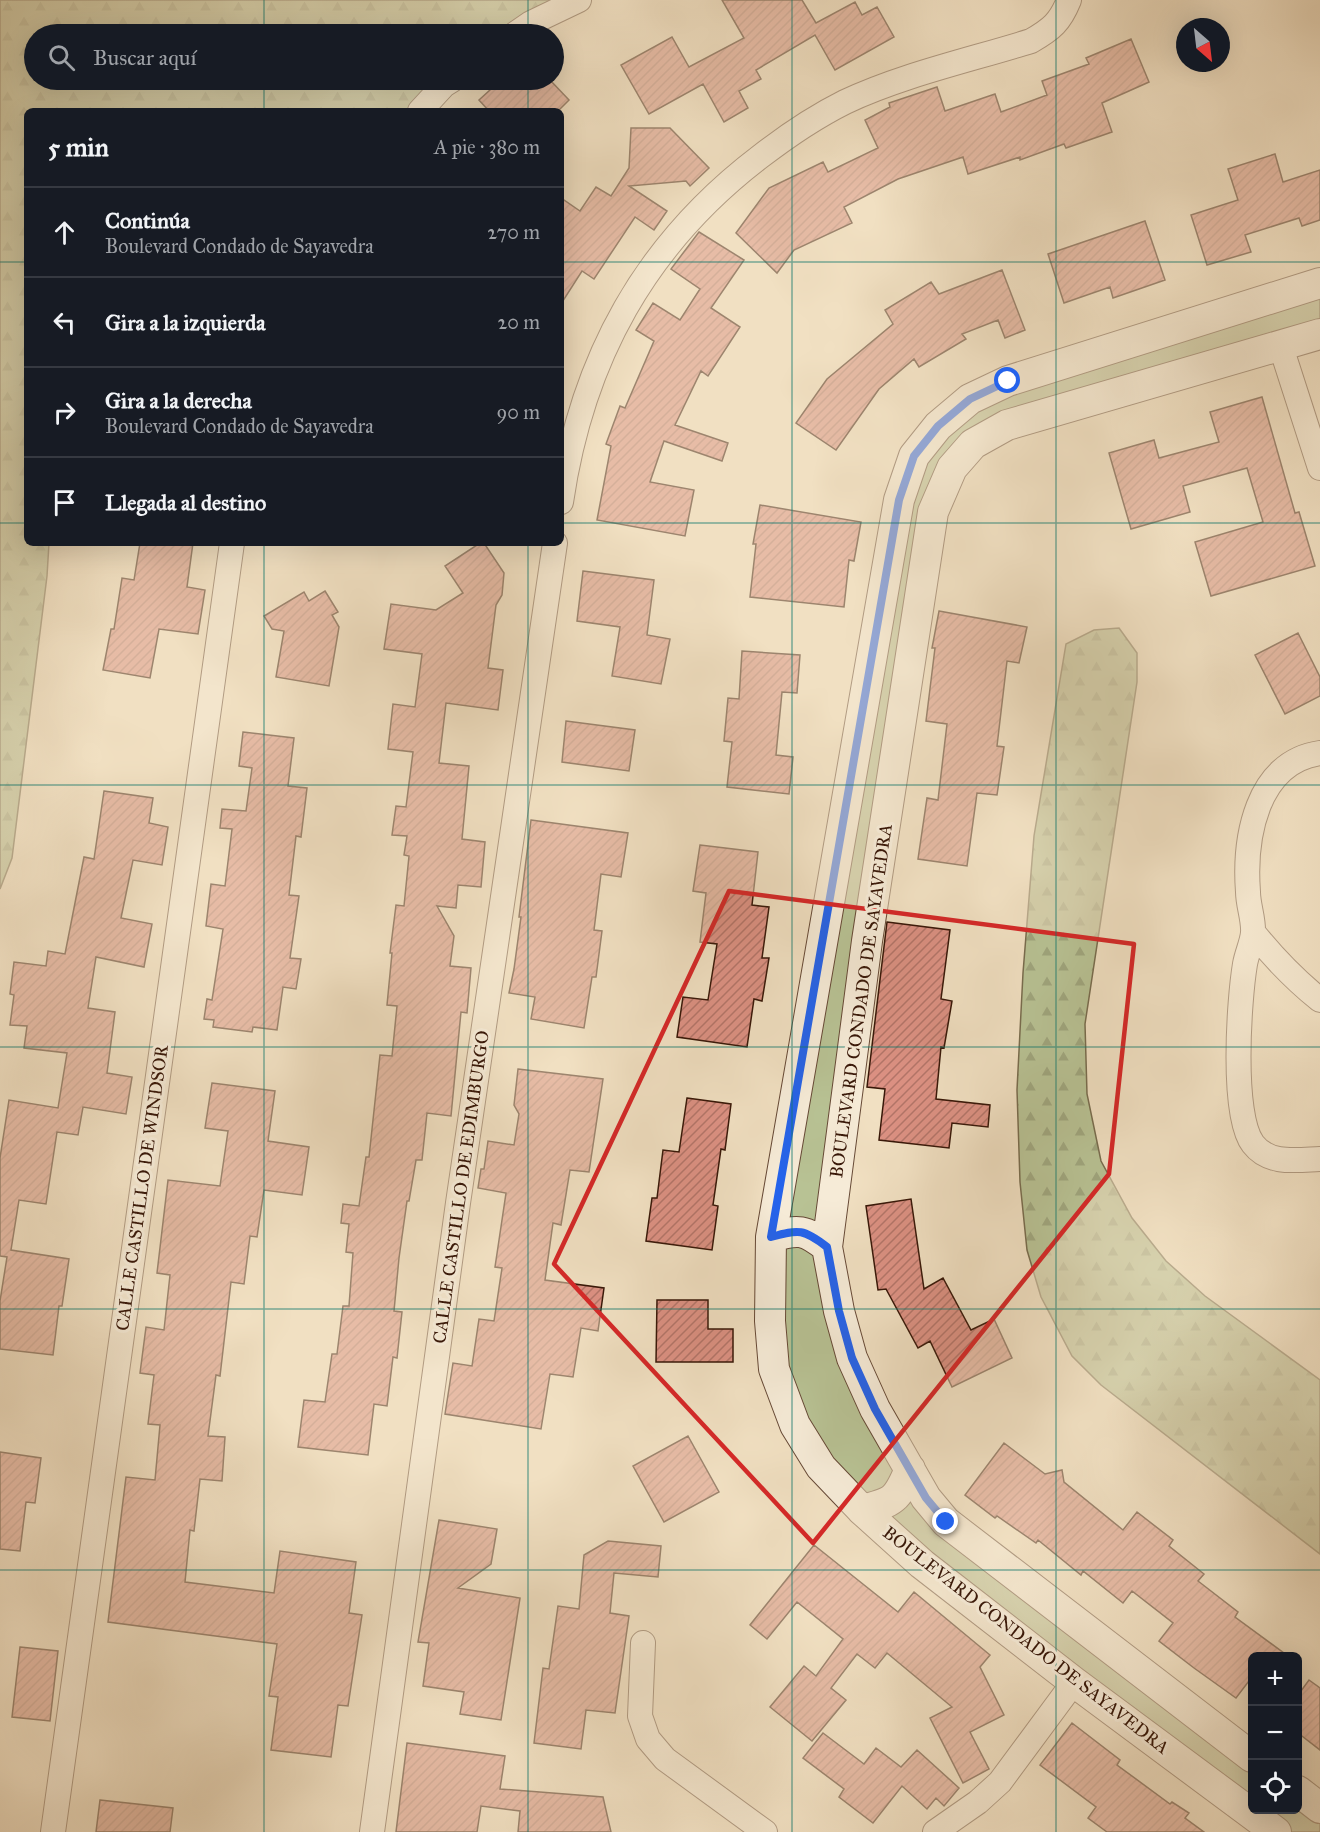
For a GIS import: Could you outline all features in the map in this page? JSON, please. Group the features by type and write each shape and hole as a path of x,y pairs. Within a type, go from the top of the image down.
{"street":[{"path":"530,24 579,0"},
{"path":"564,488 581,412 591,381 613,332 640,284 670,241 704,205 735,176 810,121 879,88 1031,41 1049,31 1056,24 1063,16 1069,0"},
{"path":"423,108 439,90"},
{"name":"BOULEVARD CONDADO DE SAYAVEDRA","path":"1276,1832 1074,1682 922,1564 862,1510 822,1467 795,1425 774,1370 770,1321 771,1237 899,500 914,456 938,426 970,399 1008,381 1320,283"},
{"name":"BOULEVARD CONDADO DE SAYAVEDRA","path":"1248,1754 946,1522 926,1498 875,1409 852,1358 839,1311 827,1247 867,941 933,512 952,468 973,444 1007,425 1320,334"},
{"path":"1281,347 1320,468"},
{"name":"CALLE CASTILLO DE WINDSOR","path":"52,1832 232,546"},
{"name":"CALLE CASTILLO DE EDIMBURGO","path":"372,1832 470,1122 555,546"},
{"path":"1320,753 1293,761 1276,775 1263,794 1254,816 1246,867 1253,932 1245,961 1241,992 1239,1052 1244,1123 1252,1143 1269,1158 1291,1161 1320,1159"},
{"path":"1253,932 1275,959 1320,1000"},
{"path":"771,1237 791,1232 809,1233 827,1247"},
{"path":"862,1510 886,1504 901,1490 910,1469"},
{"path":"644,1644 640,1716 648,1739 664,1759 765,1832"},
{"path":"935,1832 978,1802 1000,1782 1074,1682"},
{"path":"1302,1794 1320,1808"}],"highlighted area":[{"path":"729,891 1134,944 1109,1174 813,1543 554,1264"}],"green space":[{"path":"0,0 579,0 534,24 24,24 24,90 442,90 423,108 24,108 24,546 49,546 12,858 0,889"},
{"path":"1320,283 1320,334 1040,414 952,468 827,1247 839,1311 926,1498 1248,1754 1248,1810 821,1467 770,1321 899,500 970,399"},
{"path":"1119,628 1137,653 1137,682 1085,1024 1087,1094 1101,1161 1132,1218 1166,1261 1205,1296 1320,1380 1320,1554 1101,1385 1072,1356 1041,1297 1027,1250 1020,1182 1017,1090 1023,973 1034,836 1066,644 1094,630"},
{"path":"1320,1808 1320,1832 1276,1832 1254,1814 1302,1814 1302,1809"}],"building":[{"path":"722,0 802,0 816,23 855,2 862,15 877,7 894,37 835,70 815,35 756,70 761,79 739,91 748,108 724,122 703,84 649,114 621,65 672,37 689,67 744,38"},
{"path":"1131,39 1149,82 1102,103 1112,132 1066,148 1064,144 1020,160 1020,157 968,174 963,157 898,179 844,207 852,223 794,250 777,273 736,233 769,188 823,162 828,172 878,148 865,120 890,107 889,103 937,87 945,111 995,94 1001,112 1047,95 1042,81 1089,64 1086,58"},
{"path":"490,90 560,90 569,100 561,108 486,108 479,100"},
{"path":"631,128 670,128 709,168 690,186 686,181 629,186 667,211 654,230 635,217 594,279 582,271 564,299 564,200 580,211 596,187 611,196 629,168"},
{"path":"1275,154 1283,182 1320,170 1320,220 1302,226 1299,218 1245,235 1251,252 1207,265 1191,215 1238,200 1228,169"},
{"path":"1145,221 1165,280 1113,298 1110,287 1064,303 1048,254"},
{"path":"699,232 744,260 711,308 740,327 708,376 701,371 675,425 728,443 722,461 664,441 650,482 694,490 685,536 597,520 611,446 606,444 620,406 625,408 654,341 636,330 653,303 680,320 700,289 671,269"},
{"path":"1002,270 1025,330 1005,338 998,320 962,334 966,339 919,367 914,359 879,389 836,450 796,423 827,379 893,324 885,310 931,282 939,294"},
{"path":"1262,397 1295,513 1299,512 1315,566 1211,596 1195,542 1263,522 1247,468 1183,486 1190,512 1131,529 1109,453 1154,440 1159,458 1219,442 1210,412"},
{"path":"760,505 861,522 854,561 849,560 844,607 750,597 756,544 753,544"},
{"path":"140,546 193,546 187,587 205,590 198,634 159,629 150,678 103,670 111,629 114,629 122,578 134,580"},
{"path":"475,546 486,546 504,573 502,595 496,605 488,668 503,670 498,710 446,703 439,763 469,766 462,839 485,842 481,887 458,885 456,908 437,906 454,936 450,966 471,968 467,1013 461,1012 451,1116 427,1113 422,1160 416,1160 409,1201 407,1201 399,1258 394,1311 402,1312 397,1358 393,1357 387,1406 374,1404 368,1455 298,1447 304,1400 325,1402 332,1354 337,1354 343,1306 349,1306 353,1253 346,1252 349,1224 341,1223 343,1204 359,1206 366,1157 369,1157 380,1055 392,1056 397,1006 387,1005 392,953 390,953 396,905 404,906 409,856 404,855 407,836 392,835 396,806 406,807 413,752 388,749 393,704 415,707 422,654 384,649 391,604 436,610 463,593 445,566"},
{"path":"583,571 654,580 647,635 670,639 661,684 612,676 620,627 577,621"},
{"path":"325,591 338,612 332,615 339,627 329,686 276,677 284,631 272,629 264,616 304,592 309,601"},
{"path":"939,611 1027,627 1019,663 1007,661 997,746 1004,747 997,795 977,793 967,866 918,859 927,798 938,800 947,724 926,721 935,648 932,648"},
{"path":"1298,633 1320,677 1320,696 1285,714 1255,655"},
{"path":"742,651 800,655 797,693 782,692 776,755 793,757 789,794 727,787 732,742 724,741 728,698 739,699"},
{"path":"566,721 635,730 629,771 562,762"},
{"path":"243,732 294,738 288,786 307,788 301,837 296,836 289,895 299,896 290,958 301,959 296,989 283,987 277,1030 253,1027 252,1032 213,1027 214,1020 204,1019 207,999 212,1000 223,929 206,926 211,884 225,886 232,829 220,828 222,809 246,811 252,768 239,766"},
{"path":"104,791 153,798 149,823 168,827 162,865 133,860 121,918 152,924 144,967 96,957 88,1008 115,1012 107,1073 132,1077 126,1114 83,1107 78,1135 57,1132 46,1204 19,1200 11,1250 69,1259 62,1306 59,1306 53,1355 0,1349 0,1301 7,1257 0,1256 0,1158 9,1100 58,1108 67,1053 24,1048 27,1026 10,1025 14,995 10,994 14,962 46,966 48,951 65,954 84,857 94,859"},
{"path":"531,820 628,833 621,877 601,874 594,930 602,931 596,977 592,977 584,1028 531,1019 535,997 509,993 521,917 519,917"},
{"path":"700,845 758,852 752,905 769,907 762,958 769,958 762,1001 754,999 747,1047 677,1037 683,997 708,1000 717,944 700,942 706,893 693,891"},
{"path":"887,922 950,930 941,999 952,1001 944,1048 941,1047 936,1099 990,1105 988,1127 952,1123 949,1148 879,1140 885,1089 867,1087"},
{"path":"518,1069 603,1079 589,1172 570,1170 561,1225 553,1223 545,1280 604,1288 598,1331 581,1328 573,1377 550,1374 541,1429 445,1414 453,1363 472,1366 479,1319 494,1321 502,1268 495,1267 506,1193 478,1188 481,1169 484,1169 488,1141 514,1145 519,1114 514,1105"},
{"path":"212,1083 275,1091 268,1141 309,1147 302,1195 264,1190 257,1237 250,1236 244,1284 231,1282 220,1376 216,1375 208,1436 225,1437 222,1481 200,1479 194,1531 190,1530 185,1582 274,1593 280,1551 356,1562 349,1613 362,1615 348,1706 338,1705 331,1757 271,1750 278,1697 269,1696 277,1644 108,1622 126,1477 155,1480 160,1425 148,1424 154,1375 140,1373 146,1327 164,1330 170,1275 157,1273 168,1180 220,1186 228,1131 205,1128"},
{"path":"687,1098 731,1104 725,1150 721,1149 713,1205 718,1206 712,1250 646,1241 652,1198 657,1198 663,1150 679,1152"},
{"path":"911,1199 924,1289 943,1278 971,1330 994,1319 1012,1358 952,1387 930,1341 918,1348 886,1289 878,1290 866,1206"},
{"path":"657,1300 708,1300 708,1329 733,1329 733,1362 656,1362"},
{"path":"688,1436 719,1492 664,1522 633,1466"},
{"path":"1004,1443 1045,1474 1062,1470 1064,1482 1123,1530 1137,1512 1173,1540 1169,1546 1204,1574 1198,1581 1238,1612 1235,1617 1283,1652 1248,1652 1248,1682 1236,1698 1159,1641 1173,1623 1132,1591 1123,1603 1083,1571 1081,1575 1038,1540 1036,1543 997,1516 995,1518 965,1495"},
{"path":"0,1452 41,1458 35,1503 26,1502 20,1551 0,1549"},
{"path":"439,1520 497,1529 491,1564 458,1588 520,1598 501,1720 460,1714 464,1692 423,1686 429,1643 418,1642"},
{"path":"608,1541 661,1546 658,1577 614,1573 610,1613 629,1616 615,1713 586,1710 581,1749 534,1743 543,1668 549,1669 558,1606 579,1609 584,1555"},
{"path":"814,1545 898,1612 914,1592 990,1655 980,1667 1004,1715 970,1732 989,1769 963,1783 930,1718 952,1707 887,1653 875,1668 857,1654 831,1688 846,1700 812,1741 770,1707 804,1666 816,1676 843,1639 797,1602 767,1639 750,1625"},
{"path":"20,1647 58,1651 50,1721 12,1717"},
{"path":"1309,1680 1320,1688 1320,1750 1302,1736 1302,1690"},
{"path":"1072,1723 1120,1760 1117,1765 1170,1804 1172,1802 1189,1813 1185,1818 1204,1832 1107,1832 1088,1818 1096,1807 1040,1765"},
{"path":"823,1733 864,1764 876,1748 901,1767 917,1750 959,1788 944,1806 936,1798 927,1809 902,1786 873,1823 839,1797 844,1789 803,1758"},
{"path":"407,1743 505,1756 500,1789 603,1797 611,1832 518,1832 520,1811 481,1806 477,1832 396,1832"},
{"path":"100,1800 173,1808 170,1832 96,1832"}],"route":[{"path":"946,1522 926,1498 875,1409 852,1358 839,1311 827,1247 809,1233 791,1232 771,1237 899,500 914,456 938,426 970,399 1008,381"}]}
